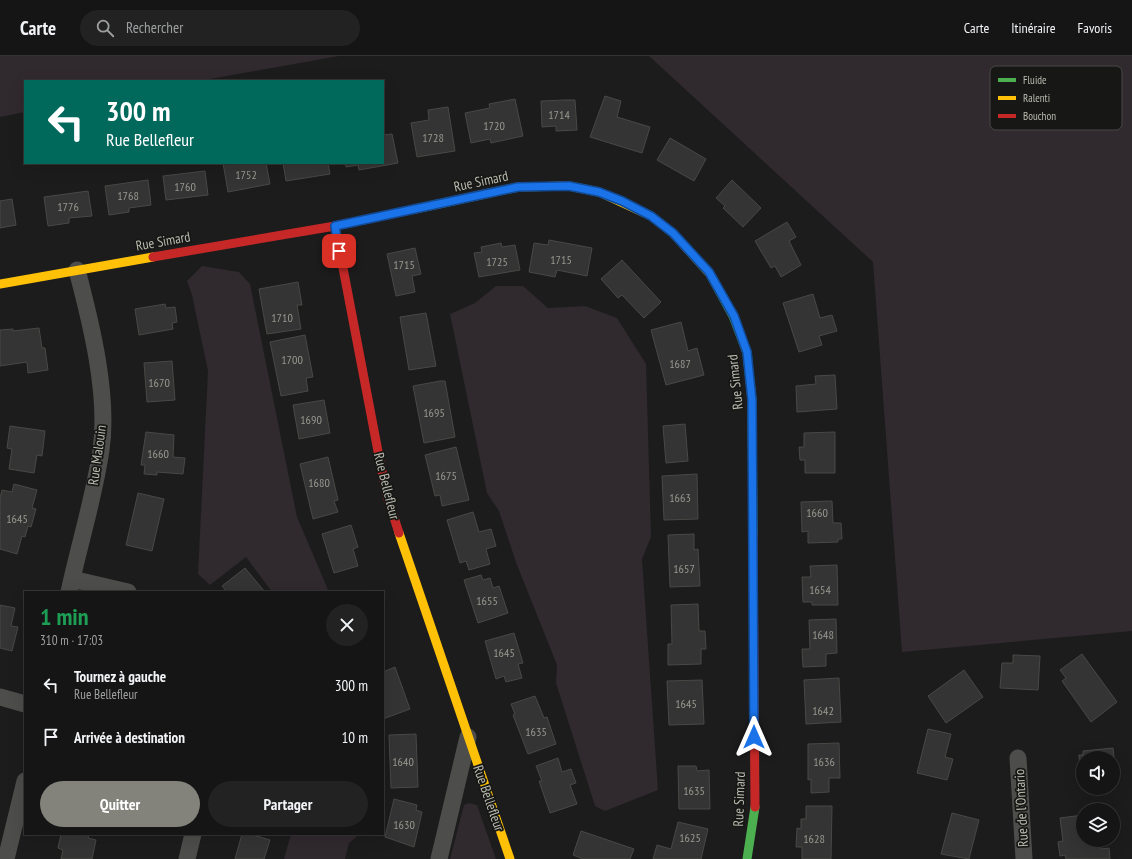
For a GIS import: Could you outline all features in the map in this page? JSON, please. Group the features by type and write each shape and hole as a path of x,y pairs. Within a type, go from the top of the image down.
{"street":[{"name":"Rue Simard","path":"0,284 335,226 518,187 569,186 599,192 651,216 673,233 709,272 734,316 747,352 752,400 755,806 747,859"},
{"name":"Rue Bellefleur","path":"335,226 388,499 510,859"},
{"name":"Rue Malouin","path":"70,585 101,449 103,422 102,399 90,325 77,270"},
{"path":"70,585 120,591"},
{"path":"0,698 24,704"},
{"name":"Rue Bellefleur","path":"439,859 468,737"},
{"name":"Rue de l'Ontario","path":"1018,758 1024,859"},
{"path":"6,859 24,785"},
{"path":"187,859 193,835"}],"shaded area":[{"path":"0,56 339,56 205,80 24,80 24,112 0,117"},
{"path":"649,56 1132,56 1132,631 902,652 873,262"},
{"path":"202,266 239,272 250,284 297,517 329,591 271,591 246,557 210,585 198,574 208,371 192,295 187,281"},
{"path":"496,286 523,286 548,308 585,306 617,318 646,364 651,537 642,559 658,790 605,811 595,806 556,683 557,665 517,565 499,511 487,493 450,314 475,303"},
{"path":"469,803 477,805 496,859 450,859 464,805"},
{"path":"291,835 359,835 349,843 345,859 284,859"}],"building":[{"path":"605,96 621,101 617,117 650,127 642,153 590,137"},
{"path":"515,99 523,136 491,143 490,139 471,143 465,113 490,108 489,104"},
{"path":"575,100 577,130 556,131 556,126 542,127 541,101"},
{"path":"448,107 455,151 417,157 411,123 429,120 428,110"},
{"path":"392,134 398,163 359,170 358,165 346,167 345,164 384,164 384,135"},
{"path":"670,138 706,159 694,181 657,160"},
{"path":"223,164 266,164 270,184 228,192"},
{"path":"283,164 328,164 330,174 286,181"},
{"path":"205,171 208,195 166,200 163,176"},
{"path":"148,180 151,205 129,208 129,212 109,215 105,186"},
{"path":"732,180 761,208 743,227 723,208 725,206 716,198"},
{"path":"88,191 92,216 69,218 69,223 48,226 44,197"},
{"path":"12,199 16,225 0,228 0,201"},
{"path":"787,222 796,237 789,241 801,265 781,277 775,266 771,268 755,241"},
{"path":"549,240 592,248 587,276 557,270 555,277 529,272 534,243 548,245"},
{"path":"501,243 502,247 515,245 520,270 479,277 474,253 482,252 481,247"},
{"path":"415,248 421,274 412,276 415,292 396,296 387,254"},
{"path":"622,260 661,302 644,318 622,295 618,298 601,279"},
{"path":"298,282 302,305 297,305 301,329 267,334 259,289"},
{"path":"813,294 820,318 832,315 837,331 819,336 822,345 799,352 783,303"},
{"path":"165,304 166,308 175,307 177,322 172,323 173,329 139,335 135,309"},
{"path":"426,313 436,366 409,370 400,317"},
{"path":"681,322 688,351 697,348 704,375 666,385 651,330"},
{"path":"39,328 42,348 45,348 48,370 28,373 27,362 0,366 0,330 13,329 13,331"},
{"path":"305,335 313,377 306,378 308,391 281,396 270,342"},
{"path":"172,361 175,400 147,402 144,363"},
{"path":"835,375 837,409 797,412 796,386 816,384 815,376"},
{"path":"445,381 455,437 424,443 413,386"},
{"path":"324,400 330,433 299,439 293,405"},
{"path":"685,424 688,461 666,463 663,426"},
{"path":"10,426 45,431 42,456 37,455 34,473 9,469 12,449 7,448"},
{"path":"146,432 174,435 173,457 185,458 183,474 157,472 157,475 144,474 145,465 141,465"},
{"path":"835,432 835,473 805,473 805,460 800,460 799,447 804,447 804,433"},
{"path":"456,447 469,500 442,506 440,495 435,496 425,455"},
{"path":"328,457 338,500 334,501 338,512 313,519 300,464"},
{"path":"697,474 698,519 664,520 662,476"},
{"path":"14,484 37,490 32,508 36,509 31,527 28,526 25,537 22,536 17,554 0,549 0,498 2,490 12,492"},
{"path":"138,493 164,499 152,551 126,545"},
{"path":"832,501 833,523 841,523 842,539 838,539 838,542 808,543 808,531 802,532 801,502"},
{"path":"473,512 479,532 491,529 496,546 486,549 490,564 469,570 466,561 460,563 447,520"},
{"path":"351,525 358,547 353,549 358,566 334,573 322,534"},
{"path":"694,534 694,550 698,549 700,586 670,587 668,535"},
{"path":"837,565 838,605 812,605 812,602 803,602 802,577 811,577 810,566"},
{"path":"245,568 264,591 226,591 222,586"},
{"path":"481,575 483,580 490,578 493,588 499,586 508,613 478,623 464,580"},
{"path":"698,604 699,631 705,631 706,649 701,649 701,664 668,665 668,644 672,644 671,605"},
{"path":"0,605 15,608 11,626 18,627 12,651 0,648"},
{"path":"836,619 837,653 826,654 826,666 803,667 802,649 810,649 809,620"},
{"path":"514,633 523,663 518,664 522,678 506,682 504,676 496,679 485,641"},
{"path":"1082,654 1117,702 1091,722 1062,681 1066,678 1060,670"},
{"path":"1013,655 1040,656 1038,690 1000,688 1002,663 1013,663"},
{"path":"395,667 410,709 384,719 384,672"},
{"path":"964,670 983,697 946,723 928,696"},
{"path":"839,678 841,722 806,724 804,680"},
{"path":"702,680 704,724 669,725 667,681"},
{"path":"535,696 544,718 547,717 556,744 528,754 513,715 515,714 511,704"},
{"path":"928,729 951,734 945,757 953,759 947,780 917,773"},
{"path":"416,734 418,787 391,788 389,735"},
{"path":"839,743 840,778 829,778 829,792 811,793 811,779 808,780 808,744"},
{"path":"1113,748 1113,751 1083,751"},
{"path":"558,758 562,772 571,769 576,783 570,785 577,804 550,813 539,781 542,781 536,766"},
{"path":"678,766 696,766 697,771 709,770 710,809 679,809"},
{"path":"394,799 417,805 416,810 422,812 414,847 385,837"},
{"path":"806,806 832,806 831,859 802,859 802,847 796,847 797,828 801,829 801,819 806,819"},
{"path":"952,813 979,820 969,859 941,854"},
{"path":"1076,816 1076,847 1101,847 1101,849 1109,848 1110,859 1066,859 1065,855 1060,856 1058,842 1063,841 1060,818"},
{"path":"678,822 708,829 701,859 653,859 657,845 671,849"},
{"path":"581,831 634,849 630,859 583,859 573,855"},
{"path":"61,835 89,835 88,838 96,840 92,859 61,859 63,850 58,848"},
{"path":"242,835 253,835 270,840 264,859 235,859"}],"traffic: fast":[{"path":"710,274 733,316 747,353 752,400 753,534"},
{"path":"747,859 755,807"}],"traffic: slow":[{"path":"415,209 518,187 569,186 599,192 651,216 673,233 710,274"},
{"path":"0,284 153,257"},
{"path":"399,533 510,859"}],"traffic: jam":[{"path":"153,257 335,226 415,209"},
{"path":"335,226 381,467 388,499 399,533"},
{"path":"753,534 755,807"}],"route":[{"path":"339,251 335,226 518,187 569,186 599,192 622,201 651,216 673,233 709,272 734,316 747,352 752,400 754,737"}]}
